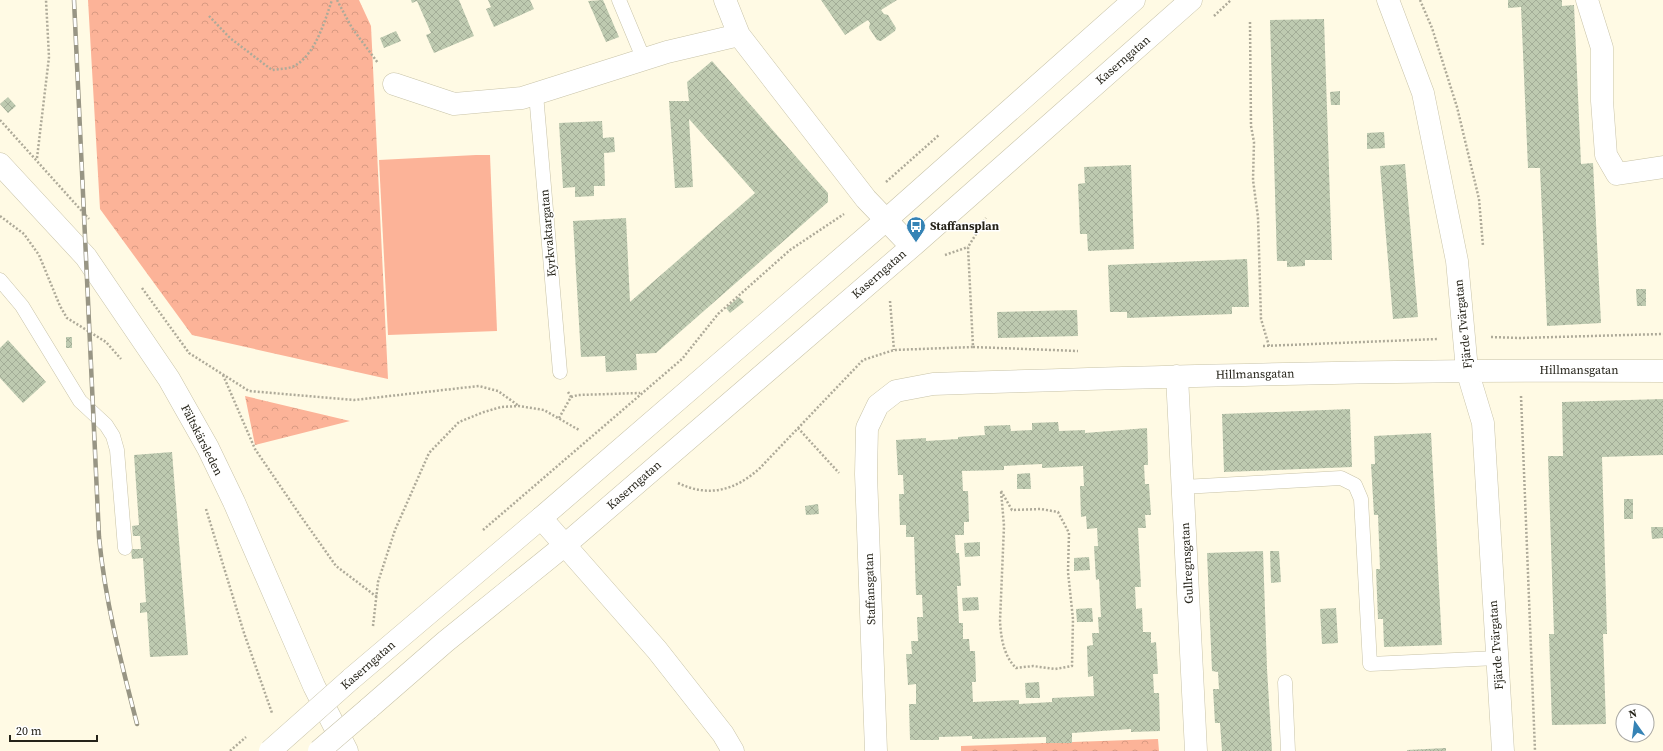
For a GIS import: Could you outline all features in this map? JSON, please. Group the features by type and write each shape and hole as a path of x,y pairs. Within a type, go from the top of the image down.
{"street":[{"path":"725,0 739,35 866,199 911,246"},
{"name":"Kaserngatan","path":"270,751 351,679 541,518 886,220 1134,0"},
{"name":"Kaserngatan","path":"320,751 445,642 565,545 911,246 1191,0"},
{"name":"Fjärde Tvärgatan","path":"1388,0 1423,93 1457,261 1467,370 1483,423 1503,751"},
{"path":"1587,0 1602,48 1602,101 1606,155 1617,174 1663,167"},
{"path":"394,84 454,104 522,98 644,60 739,35"},
{"name":"Fältskärsleden","path":"1,168 86,257 170,378 208,448 227,488 310,679 347,751"},
{"name":"Hillmansgatan","path":"867,428 878,405 896,391 933,384 1177,376 1467,370 1663,371"},
{"name":"Gullregnsgatan","path":"1177,376 1196,751"},
{"name":"Staffansgatan","path":"867,428 867,490 876,751"},
{"path":"541,518 657,650 710,717 733,751"}],"lane":[{"path":"619,0 644,60"},
{"name":"Kyrkvaktargatan","path":"536,94 560,372"},
{"path":"0,280 22,306 80,401 106,425 113,436 117,450 125,548"},
{"path":"1183,487 1341,478 1355,485 1361,499 1370,664 1497,658"},
{"path":"1285,682 1288,751"}],"path":[{"path":"37,159 49,57 46,0"},
{"path":"209,16 230,38 272,70 296,66 306,55 319,37 332,0"},
{"path":"337,0 352,28 394,84"},
{"path":"1208,21 1231,0"},
{"path":"1250,22 1251,126 1254,142 1253,180 1258,217 1261,319 1269,346 1257,374"},
{"path":"0,120 37,159 93,223"},
{"path":"480,533 640,393 682,359 718,314 790,250 866,199 944,131"},
{"path":"0,216 24,234 39,255 60,306 67,318 106,342 124,362"},
{"path":"973,347 968,247 988,216"},
{"path":"941,256 968,247"},
{"path":"138,284 190,353 249,391 354,400 479,386 498,391 519,406"},
{"path":"890,297 894,350"},
{"path":"1261,346 1489,337 1520,338 1663,334"},
{"path":"1520,338 1534,751"},
{"path":"672,481 684,486 706,490 725,490 746,481 862,360 894,350 973,347 1082,351"},
{"path":"223,375 255,450 336,566 376,598"},
{"path":"571,397 578,395 640,393"},
{"path":"373,626 378,582 395,530 429,453 459,422 501,407 519,406 544,410 579,430"},
{"path":"798,428 840,475"},
{"path":"1000,491 1012,510 1041,509 1058,512 1070,533 1068,572 1073,619 1072,666 1055,669 1033,666 1016,668 1008,660 1001,636 1000,621 1004,526 1000,491"},
{"path":"204,504 244,633 274,718"},
{"path":"367,631 378,621"}],"green space":[{"path":"88,0 359,0 371,26 388,379 192,335 100,209"},
{"path":"490,155 497,331 388,335 379,160"},
{"path":"245,396 350,421 255,445"},
{"path":"1158,739 1159,751 961,751 961,746"}],"building":[{"path":"411,0 459,0 474,36 434,53 426,35 431,33 417,1 412,3"},
{"path":"488,0 530,0 534,9 494,27 486,9 491,7"},
{"path":"603,0 619,37 606,42 588,1"},
{"path":"821,0 897,0 881,10 884,14 888,15 896,28 895,31 881,41 877,40 869,28 870,23 868,20 845,35"},
{"path":"1508,0 1562,0 1562,6 1574,5 1581,164 1593,163 1601,323 1547,326 1540,168 1528,168 1521,7 1508,8"},
{"path":"1324,19 1332,260 1305,260 1305,266 1287,267 1287,261 1277,261 1270,20"},
{"path":"396,31 401,41 384,48 380,38"},
{"path":"712,61 828,193 828,202 656,353 636,354 637,370 606,372 605,356 581,357 573,221 626,218 630,302 755,193 689,119 693,187 675,188 669,101 689,101 687,82"},
{"path":"1340,91 1340,105 1331,105 1330,92"},
{"path":"8,97 16,106 8,113 0,104"},
{"path":"602,121 603,138 614,137 615,152 604,153 605,186 594,186 594,196 575,197 575,187 563,188 559,123"},
{"path":"1384,132 1385,148 1367,149 1367,133"},
{"path":"1405,164 1418,317 1393,319 1380,166"},
{"path":"1131,165 1134,249 1088,251 1087,234 1080,234 1078,184 1085,183 1084,167"},
{"path":"1247,259 1249,307 1232,307 1232,314 1127,318 1127,312 1110,312 1108,265"},
{"path":"1636,289 1646,289 1646,306 1637,306"},
{"path":"739,297 744,302 730,313 726,308"},
{"path":"1077,310 1078,336 998,338 997,312"},
{"path":"66,337 72,337 72,348 66,348"},
{"path":"8,340 46,382 23,403 0,378 0,348"},
{"path":"1663,399 1663,455 1602,457 1607,634 1603,634 1606,724 1552,725 1549,634 1554,634 1548,456 1563,456 1562,402"},
{"path":"1350,409 1352,467 1224,472 1222,414"},
{"path":"1058,422 1059,431 1085,430 1085,433 1147,428 1148,465 1144,465 1145,484 1149,484 1151,515 1145,515 1146,528 1138,528 1141,587 1135,587 1136,609 1142,608 1143,632 1151,632 1151,643 1156,642 1158,674 1153,674 1154,693 1159,693 1160,731 1131,732 1131,729 1072,733 1072,743 1046,743 1046,737 972,739 972,736 939,737 939,740 910,740 909,704 916,704 916,684 908,685 906,654 912,654 911,641 918,641 917,617 923,617 922,595 916,595 914,537 906,537 906,525 900,525 899,494 904,494 903,475 898,475 896,440 926,438 926,441 958,439 958,437 985,435 984,426 1010,425 1011,431 1032,430 1032,423","holes":["1042,464 1042,468 1083,466 1084,486 1080,486 1081,517 1086,516 1087,529 1097,528 1098,546 1094,546 1096,580 1099,579 1101,617 1098,617 1099,633 1092,633 1093,645 1087,646 1088,677 1093,676 1094,696 1052,698 1052,702 1019,704 1019,700 973,702 972,682 976,682 975,651 970,651 969,639 963,639 963,623 959,623 957,586 961,586 959,553 956,553 955,535 964,535 964,522 969,522 968,491 963,491 962,471 1004,470 1004,466"]},
{"path":"1431,433 1442,645 1384,647 1383,619 1378,619 1376,569 1380,569 1378,515 1374,515 1371,464 1375,464 1374,436"},
{"path":"172,452 188,655 150,657 147,612 140,613 140,603 146,602 143,558 132,559 131,549 141,549 140,536 133,536 132,526 139,525 134,455"},
{"path":"1030,473 1031,489 1017,489 1017,474"},
{"path":"1624,499 1633,499 1633,519 1624,519"},
{"path":"818,504 819,514 806,515 805,506"},
{"path":"1651,527 1663,527 1663,538 1652,539"},
{"path":"980,542 980,556 965,557 964,543"},
{"path":"1263,551 1267,669 1272,751 1222,751 1220,723 1215,723 1213,689 1219,689 1218,672 1212,671 1207,553"},
{"path":"1270,551 1279,551 1281,582 1271,583"},
{"path":"1089,557 1090,570 1074,571 1074,558"},
{"path":"978,597 979,610 963,611 962,598"},
{"path":"1092,608 1093,622 1077,622 1076,609"},
{"path":"1336,608 1338,643 1322,644 1320,609"},
{"path":"1039,682 1040,698 1026,698 1025,683"},
{"path":"1446,748 1446,751 1407,751 1407,750"}],"railway":[{"path":"74,0 99,537 109,608 137,724"}],"place":[{"name":"Staffansplan","path":"916,243"}]}
